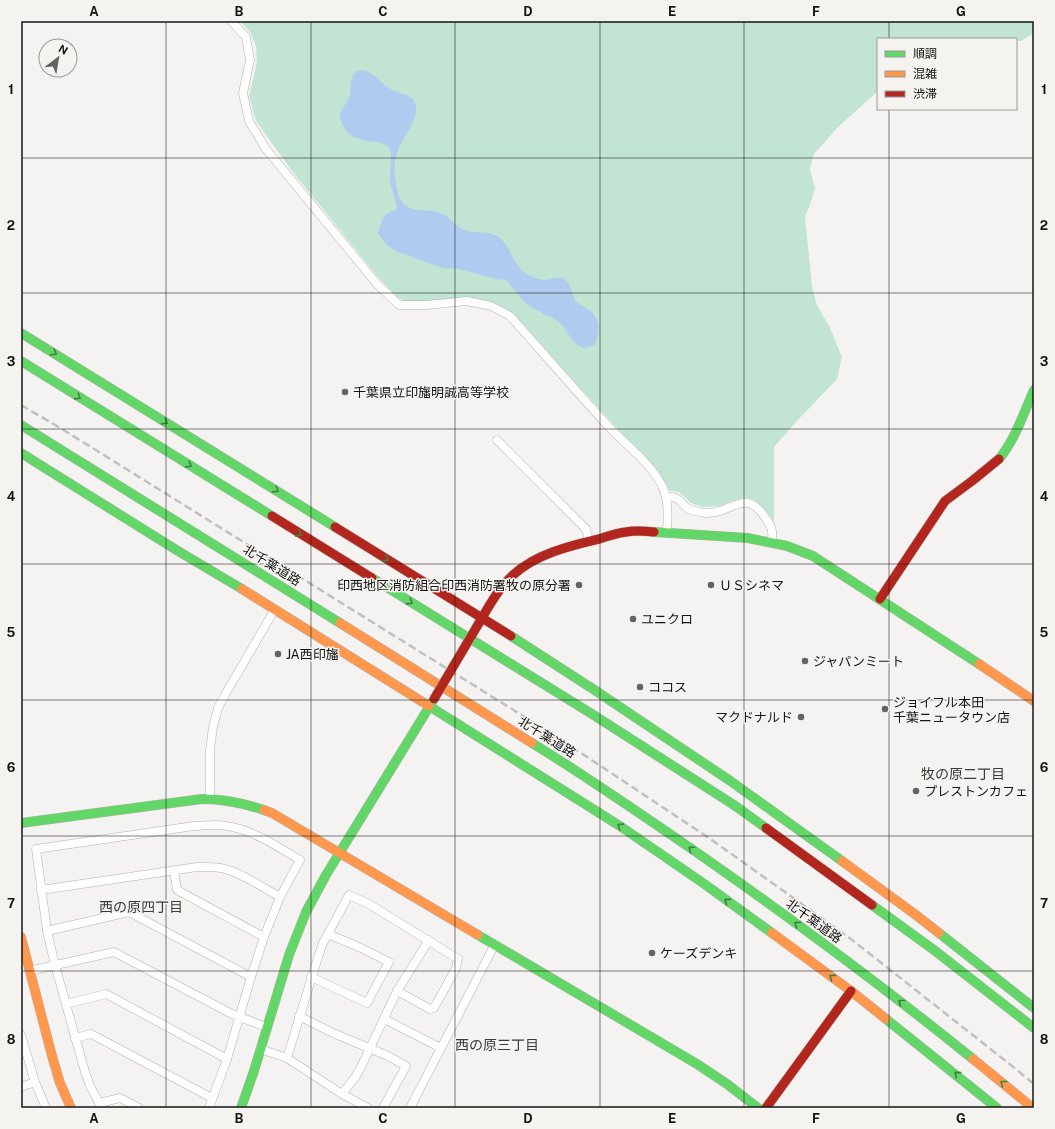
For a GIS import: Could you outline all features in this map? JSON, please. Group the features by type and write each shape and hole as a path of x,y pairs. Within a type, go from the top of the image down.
{"main road":[{"path":"21,333 593,689 729,780 916,915 1034,1008"},
{"path":"21,361 585,710 734,805 934,950 1034,1028"},
{"path":"880,599 945,501 972,482 997,461 1004,453 1013,437 1034,390"},
{"name":"北千葉道路","path":"21,425 554,757 633,808 715,864 866,975 956,1044 1033,1108"},
{"path":"21,453 178,551 432,703 620,826 703,883 851,991 942,1062 997,1108"},
{"path":"241,1108 289,956 306,912 339,853 432,703 494,596 514,574 536,559 552,552 589,541 636,531 748,538 772,542 812,556 1034,701"},
{"path":"21,824 202,799 218,799 245,803 260,808 272,813 697,1064 727,1084 758,1108"},
{"path":"21,937 57,1071 65,1096 71,1108"},
{"path":"766,1108 851,991"}],"street":[{"path":"231,21 246,37 250,60 243,93 249,120 266,149 377,284 399,305 426,305 467,301 490,306 510,316 609,427 649,467 660,482 666,497 668,510 667,532"},
{"path":"496,440 586,529 589,541"},
{"path":"666,497 676,498 689,509 706,513 718,511 744,502 750,503 759,509 772,528 772,542"},
{"path":"210,799 210,750 213,727 218,708 275,610"},
{"path":"139,1108 120,1098 100,1105 90,1086 75,1038 47,931 36,849 212,824 224,825 250,832 300,860 280,897 264,937 227,1059 209,1108"},
{"path":"41,890 212,867 225,869 236,873 280,897"},
{"path":"174,871 177,890 264,937"},
{"path":"287,1058 311,977 323,943 349,895 369,904 458,958 456,968 434,1008 430,1009 397,991"},
{"path":"47,931 129,912 251,977"},
{"path":"311,977 367,1003 388,962 362,948 328,934"},
{"path":"342,1094 356,1076 397,991 428,940"},
{"path":"410,1108 495,944"},
{"path":"29,971 114,952 232,1014 266,1027"},
{"path":"66,1004 106,994 227,1059"},
{"path":"299,1016 333,1033 388,1056 406,1066 383,1108"},
{"path":"384,1019 441,1048"},
{"path":"75,1038 91,1034 212,1098"},
{"path":"21,1035 46,1108"},
{"path":"260,1049 287,1058 342,1094 368,1108"},
{"path":"21,1087 36,1082"}],"green space":[{"path":"240,21 1034,21 1034,33 1021,41 1017,41 1017,38 877,38 877,92 837,128 814,154 810,169 815,189 805,216 812,287 817,305 830,328 842,357 837,379 774,447 774,522 762,507 753,499 744,498 731,501 720,506 703,507 691,503 679,492 670,491 650,464 522,325 467,298 406,302 396,296 378,277 292,171 256,121 249,96 257,62 256,46 250,32"}],"water":[{"path":"359,70 364,70 372,74 392,90 410,97 415,103 416,109 413,121 396,156 396,184 401,201 407,207 443,214 464,230 488,233 500,238 522,271 530,276 544,280 562,278 568,282 576,301 592,312 597,320 598,335 595,344 589,347 582,347 576,344 560,323 527,304 520,298 506,280 459,269 443,268 397,252 387,245 378,234 385,215 397,210 390,181 391,159 389,148 381,143 361,140 354,137 344,127 340,117 349,97 353,75"}],"railway":[{"path":"21,405 560,739 709,838 851,939 1034,1084"}],"traffic: fast":[{"path":"21,333 335,527"},
{"path":"21,361 272,516"},
{"path":"999,459 1010,443 1034,390"},
{"path":"21,425 340,623"},
{"path":"21,453 242,589"},
{"path":"654,532 748,538 787,546 813,556 979,664"},
{"path":"372,578 592,714 734,805 766,828"},
{"path":"511,636 729,780 842,861"},
{"path":"241,1108 254,1071 289,955 306,912 326,875 434,699"},
{"path":"429,706 620,826 772,933"},
{"path":"532,743 637,811 769,903 838,954 973,1059"},
{"path":"21,823 202,799 233,802 264,810"},
{"path":"872,905 934,950 1034,1028"},
{"path":"939,933 1034,1008"},
{"path":"478,935 697,1064 727,1084 758,1108"},
{"path":"886,1019 997,1108"}],"traffic: slow":[{"path":"242,589 429,706"},
{"path":"340,623 532,743"},
{"path":"979,664 1034,701"},
{"path":"264,810 272,813 478,935"},
{"path":"842,861 939,933"},
{"path":"772,933 851,991 886,1019"},
{"path":"21,937 52,1056 60,1083 71,1108"},
{"path":"973,1059 1033,1108"}],"traffic: jam":[{"path":"880,599 945,501 999,459"},
{"path":"272,516 372,578"},
{"path":"335,527 511,636"},
{"path":"479,623 494,598 513,575 542,556 616,534 633,531 654,532"},
{"path":"434,699 479,623"},
{"path":"766,828 872,905"},
{"path":"766,1108 851,991"}],"place":[{"name":"千葉県立印旛明誠高等学校","path":"345,392"},
{"name":"印西地区消防組合印西消防署牧の原分署","path":"579,585"},
{"name":"ＵＳシネマ","path":"711,585"},
{"name":"ユニクロ","path":"633,619"},
{"name":"JA西印旛","path":"278,654"},
{"name":"ジャパンミート","path":"805,661"},
{"name":"ココス","path":"640,687"},
{"name":"ジョイフル本田 千葉ニュータウン店","path":"885,709"},
{"name":"マクドナルド","path":"801,717"},
{"name":"プレストンカフェ","path":"916,791"},
{"name":"ケーズデンキ","path":"652,953"}],"district":[{"name":"牧の原二丁目","path":"963,774"},
{"name":"西の原四丁目","path":"141,907"},
{"name":"西の原三丁目","path":"497,1045"}]}
